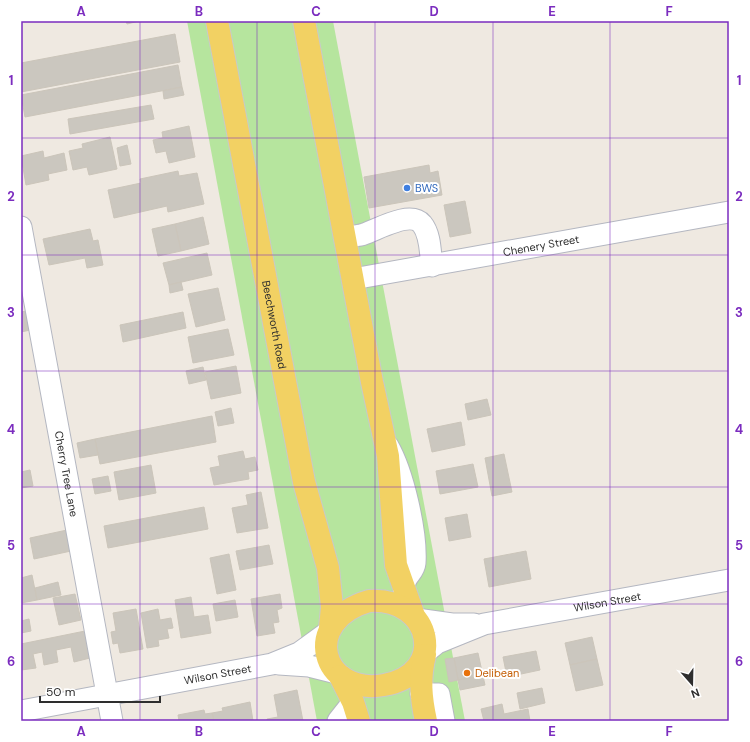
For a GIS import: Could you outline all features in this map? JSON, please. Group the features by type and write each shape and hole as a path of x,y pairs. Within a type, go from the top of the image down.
{"main road":[{"name":"Beechworth Road","path":"217,21 304,482 326,562 331,598 329,630"},
{"path":"304,21 346,237 372,382 385,442 391,482 394,554 398,573 404,590 424,635 425,654 421,671 421,694 426,721"},
{"path":"356,712 327,653 329,630 336,620 347,611 369,601 384,601 396,604 405,608 415,617"},
{"path":"338,674 361,684 384,685 395,682 411,673 425,654"}],"street":[{"name":"Chenery Street","path":"353,279 729,212"},
{"path":"346,237 364,234 380,226 400,220 416,220 421,223 426,231 432,266"},
{"name":"Cherry Tree Lane","path":"21,227 112,721"},
{"name":"Wilson Street","path":"415,617 452,624 484,624 729,580"},
{"name":"Wilson Street","path":"425,654 437,643 484,624"},
{"name":"Wilson Street","path":"21,711 108,696 272,664 299,653 329,630"},
{"name":"Wilson Street","path":"272,664 309,666 338,674"},
{"path":"421,694 439,694 444,721"},
{"path":"338,721 356,712"}],"green space":[{"path":"187,21 333,21 465,721 317,721"}],"building":[{"path":"126,21 139,21 127,24"},
{"path":"175,34 180,62 21,92 21,63"},
{"path":"178,65 182,87 25,117 21,95"},
{"path":"182,87 184,95 164,99 163,91"},
{"path":"151,105 154,119 70,134 68,119"},
{"path":"189,126 195,157 169,163 166,151 156,153 153,140 163,138 162,132"},
{"path":"110,137 117,169 89,175 87,167 73,170 69,151 83,148 82,144"},
{"path":"127,145 131,164 120,166 117,148"},
{"path":"43,151 44,158 64,153 67,170 48,174 49,180 26,185 21,156"},
{"path":"429,165 430,173 438,171 442,195 369,208 364,177"},
{"path":"178,171 179,176 197,173 204,204 168,212 167,206 114,218 108,190 141,183 140,179"},
{"path":"465,201 471,233 450,237 444,205"},
{"path":"203,217 209,244 181,251 175,224"},
{"path":"175,224 181,251 158,256 152,229"},
{"path":"90,229 93,241 98,240 103,265 87,268 85,258 49,265 43,239"},
{"path":"207,253 212,275 169,285 163,263"},
{"path":"181,282 183,290 170,293 169,285"},
{"path":"218,288 225,320 196,327 188,294"},
{"path":"31,310 35,329 21,332 21,312"},
{"path":"183,312 186,328 123,342 120,325"},
{"path":"228,329 234,355 193,363 188,337"},
{"path":"236,366 241,393 211,399 205,372"},
{"path":"203,367 206,380 189,384 186,371"},
{"path":"487,399 491,415 468,420 465,404"},
{"path":"231,408 234,423 218,426 215,412"},
{"path":"212,416 216,442 100,464 95,439"},
{"path":"461,422 465,445 432,452 427,429"},
{"path":"95,439 98,455 80,458 77,443"},
{"path":"243,451 245,459 255,457 258,470 248,472 249,479 214,485 210,468 220,466 218,456"},
{"path":"504,454 512,492 492,496 485,458"},
{"path":"473,464 478,487 440,494 436,471"},
{"path":"151,465 156,493 119,500 114,472"},
{"path":"30,470 33,486 21,488 21,472"},
{"path":"108,476 111,491 95,494 92,479"},
{"path":"261,492 268,528 237,533 232,508 248,505 246,495"},
{"path":"204,507 208,529 108,548 104,526"},
{"path":"467,514 471,537 449,541 445,518"},
{"path":"67,530 71,551 34,559 30,538"},
{"path":"269,545 273,564 240,570 236,551"},
{"path":"526,551 531,579 489,587 484,559"},
{"path":"229,554 236,590 217,594 210,558"},
{"path":"32,575 37,600 21,603 21,578"},
{"path":"58,582 61,595 37,600 35,588"},
{"path":"75,594 81,620 59,625 53,598"},
{"path":"280,594 282,608 277,610 279,622 273,623 275,633 257,636 251,599"},
{"path":"191,597 194,617 208,615 211,633 181,638 175,600"},
{"path":"235,600 238,617 216,621 213,604"},
{"path":"136,609 143,649 120,653 118,643 113,644 111,632 116,631 113,613"},
{"path":"158,609 160,620 171,618 173,628 167,629 169,638 158,640 159,646 147,648 141,613"},
{"path":"29,619 31,631 21,633 21,621"},
{"path":"85,631 90,658 74,662 71,647 56,650 58,662 44,665 42,652 33,654 36,668 21,670 21,644"},
{"path":"592,637 597,659 570,665 565,643"},
{"path":"536,651 540,670 507,677 503,657"},
{"path":"478,653 483,676 458,680 454,658"},
{"path":"454,658 458,680 449,682 445,659"},
{"path":"597,659 603,685 576,691 570,665"},
{"path":"483,676 485,685 460,690 458,680"},
{"path":"542,688 545,703 520,709 517,693"},
{"path":"297,690 303,721 267,721 267,719 278,717 274,695"},
{"path":"250,702 253,721 214,721 212,713 223,711 222,708"},
{"path":"502,704 504,714 528,709 530,721 484,721 481,709"},
{"path":"204,710 205,714 212,713 214,721 179,721 178,715"}],"place":[{"name":"BWS","path":"407,188"},
{"name":"Delibean","path":"467,673"}]}
